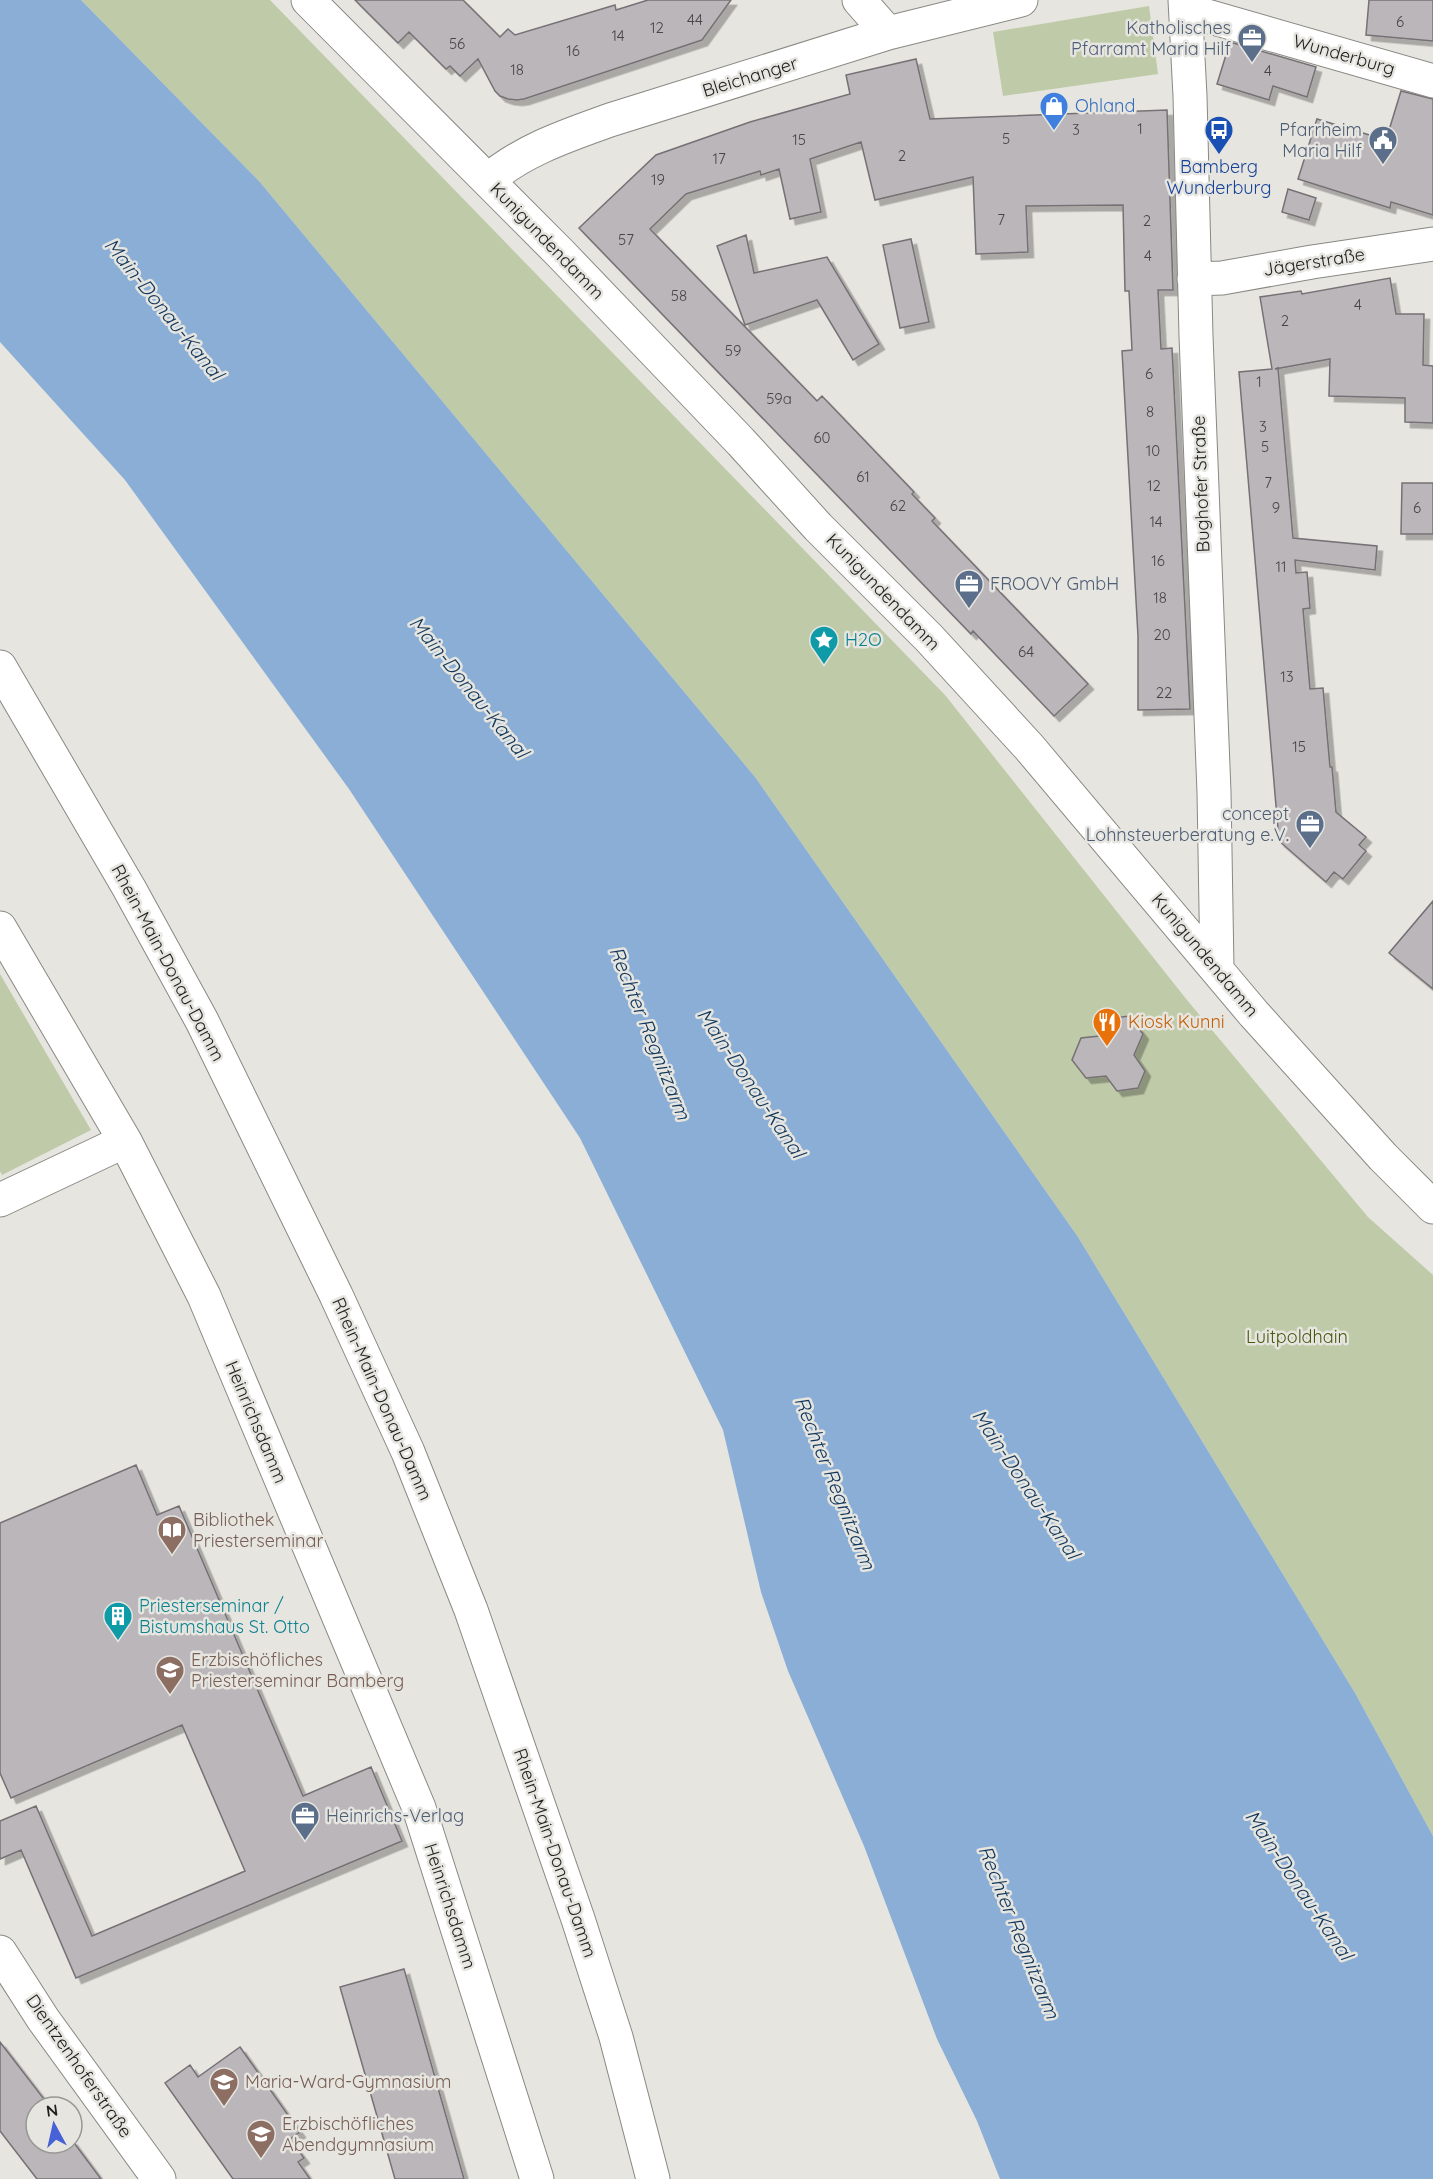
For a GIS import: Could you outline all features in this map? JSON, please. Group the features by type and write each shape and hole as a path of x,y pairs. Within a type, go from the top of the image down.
{"street":[{"name":"Kunigundendamm","path":"308,0 489,180 741,442 818,527 942,653 1029,747 1254,1014 1383,1157 1433,1207"},
{"path":"859,0 888,33"},
{"name":"Bleichanger","path":"489,180 502,168 521,157 566,136 888,33 1021,0"},
{"name":"Wunderburg","path":"1185,5 1433,81"},
{"name":"Bughofer Straße","path":"1185,5 1214,792 1217,968"},
{"name":"Jägerstraße","path":"1194,279 1222,278 1433,244"},
{"name":"Rhein-Main-Donau-Damm","path":"0,667 129,888 202,1021 336,1295 408,1452 471,1611 574,1908 616,2037 653,2179"},
{"name":"Heinrichsdamm","path":"0,928 125,1141 204,1296 418,1808 537,2179"},
{"path":"0,1200 125,1141"},
{"name":"Dientzenhoferstraße","path":"0,1952 43,2019 159,2179"}],"green space":[{"name":"Luitpoldhain","path":"81,0 270,0 945,695 1187,1000 1368,1217 1433,1275 1433,1836 1355,1693 1078,1237 755,777 259,181"},
{"path":"1149,6 1158,74 1003,96 993,32"},
{"path":"0,974 91,1130 2,1175 0,1171"}],"water":[{"path":"0,0 81,0 259,181 755,777 1078,1237 1355,1693 1433,1836 1433,2179 1000,2179 977,2121 937,2039 864,1846 788,1671 761,1592 723,1430 580,1138 349,789 125,480 0,342"}],"building":[{"path":"355,0 463,0 500,37 508,29 515,35 615,5 616,10 648,0 731,0 702,40 517,100 500,96 495,91 478,59 460,76 450,66 446,69 409,32 398,43"},
{"path":"1369,0 1433,0 1433,41 1366,35"},
{"path":"1230,42 1316,67 1307,97 1273,86 1269,100 1217,84"},
{"path":"916,59 930,119 1167,110 1173,290 1158,290 1161,349 1172,348 1190,709 1138,710 1138,636 1122,351 1132,350 1129,291 1125,291 1123,205 1026,206 1028,252 976,254 973,177 875,200 861,142 810,159 821,212 790,219 779,169 761,175 760,171 686,194 650,229 817,401 822,396 914,492 912,494 935,518 932,521 1088,684 1054,716 973,631 971,634 579,228 656,155 750,122 850,94 846,75"},
{"path":"1401,91 1433,99 1433,215 1391,202 1390,208 1298,179 1317,119 1386,140"},
{"path":"1288,189 1316,198 1309,220 1282,212"},
{"path":"746,235 754,273 827,257 879,344 853,360 817,300 745,325 717,246"},
{"path":"911,239 929,322 900,328 883,245"},
{"path":"1390,278 1396,314 1424,314 1423,365 1433,366 1433,423 1405,422 1405,398 1329,396 1330,359 1278,368 1293,538 1377,546 1375,570 1295,560 1296,573 1307,572 1310,608 1303,609 1310,689 1323,688 1336,812 1366,837 1359,845 1366,851 1343,879 1334,872 1326,882 1279,841 1239,372 1272,369 1260,297 1301,291 1302,294"},
{"path":"1402,483 1433,483 1433,534 1401,534"},
{"path":"1433,901 1433,989 1389,953"},
{"name":"Kiosk Kunni","path":"1129,1016 1143,1034 1134,1055 1145,1071 1138,1088 1117,1091 1106,1076 1086,1078 1072,1060 1081,1038 1099,1036 1107,1019"},
{"name":"Priesterseminar / Bistumshaus St. Otto","path":"136,1465 157,1515 179,1506 303,1796 371,1767 402,1841 76,1978 21,1850 0,1859 0,1821 36,1806 92,1936 245,1871 182,1725 11,1798 0,1773 0,1523"},
{"path":"404,1969 464,2179 395,2179 340,1987"},
{"path":"0,2042 41,2095 24,2095 24,2155 83,2155 101,2179 37,2179 0,2131"},
{"path":"240,2047 300,2132 290,2139 304,2158 298,2162 310,2179 233,2179 165,2083 190,2065 198,2077"}],"place":[{"name":"Katholisches Pfarramt Maria Hilf","path":"1252,64"},
{"name":"Ohland","path":"1054,132"},
{"name":"Bamberg Wunderburg","path":"1219,156"},
{"name":"Pfarrheim Maria Hilf","path":"1383,166"},
{"name":"FROOVY GmbH","path":"969,610"},
{"name":"H2O","path":"824,666"},
{"name":"concept Lohnsteuerberatung e.V.","path":"1310,850"},
{"name":"Kiosk Kunni","path":"1107,1048"},
{"name":"Bibliothek Priesterseminar","path":"172,1556"},
{"name":"Priesterseminar / Bistumshaus St. Otto","path":"118,1642"},
{"name":"Erzbischöfliches Priesterseminar Bamberg","path":"170,1696"},
{"name":"Heinrichs-Verlag","path":"305,1842"},
{"name":"Maria-Ward-Gymnasium","path":"224,2108"},
{"name":"Erzbischöfliches Abendgymnasium","path":"261,2160"}],"water label":[{"name":"Main-Donau-Kanal","path":"164,309"},
{"name":"Main-Donau-Kanal","path":"469,687"},
{"name":"Rechter Regnitzarm","path":"650,1033"},
{"name":"Main-Donau-Kanal","path":"751,1083"},
{"name":"Rechter Regnitzarm","path":"835,1483"},
{"name":"Main-Donau-Kanal","path":"1026,1484"},
{"name":"Main-Donau-Kanal","path":"1299,1885"},
{"name":"Rechter Regnitzarm","path":"1019,1932"}]}
